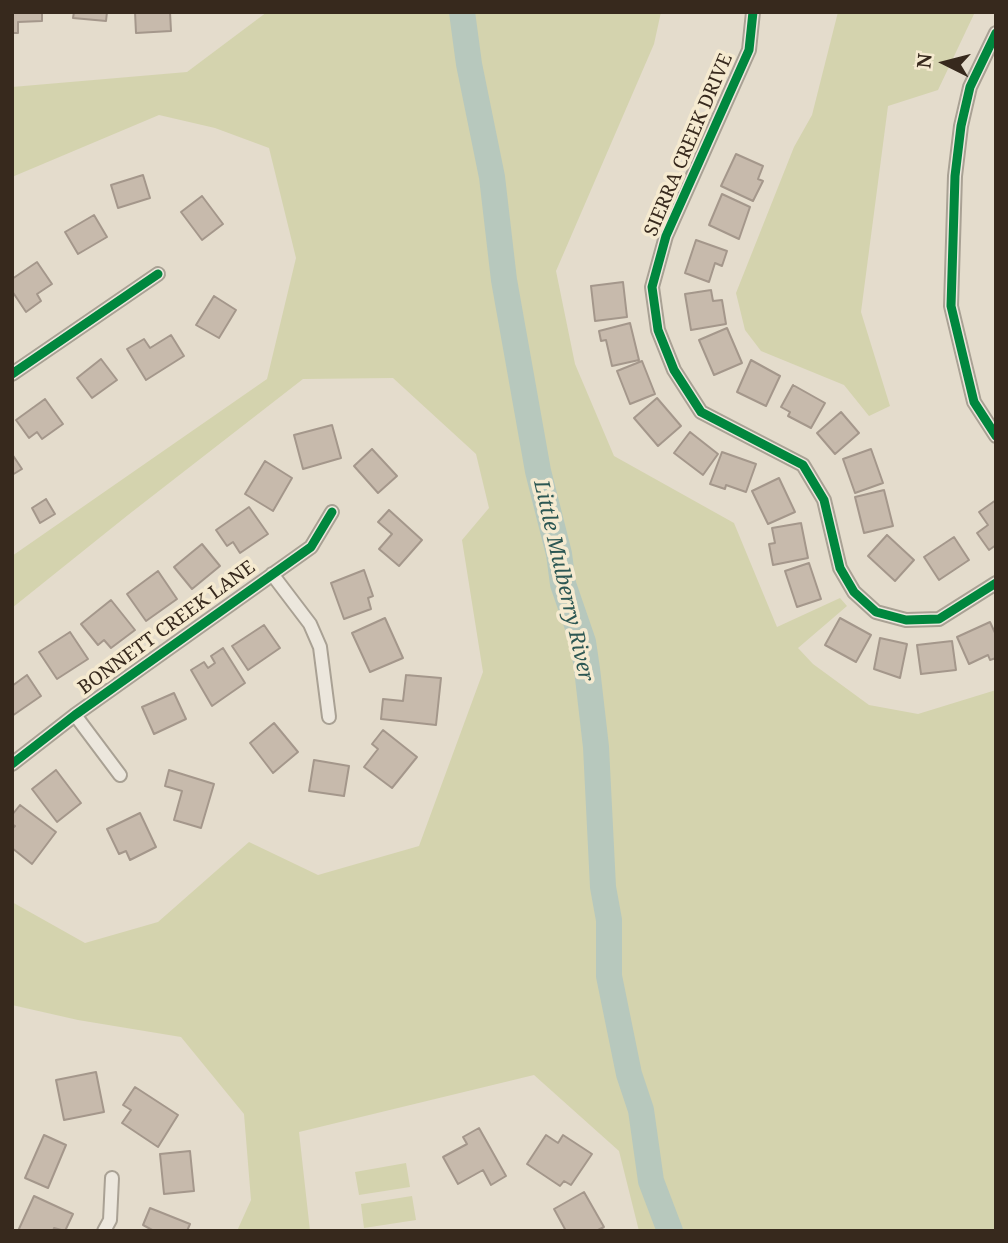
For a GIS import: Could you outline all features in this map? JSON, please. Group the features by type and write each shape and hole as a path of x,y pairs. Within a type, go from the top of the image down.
{"street":[{"name":"SIERRA CREEK DRIVE","path":"753,12 750,50 666,236 652,287 658,330 674,370 701,412 803,465 824,500 840,568 854,592 876,612 906,620 940,619 996,583"},
{"path":"996,33 970,87 961,126 955,176 951,306 974,402 996,436"},
{"path":"12,374 158,274"},
{"name":"BONNETT CREEK LANE","path":"12,764 75,715 311,547 332,512"},
{"path":"272,574 310,624 320,647 329,717"},
{"path":"75,715 120,775"},
{"path":"104,1231 110,1220 112,1178"}],"green space":[{"path":"267,12 661,12 654,44 556,271 575,364 614,456 734,523 777,627 840,598 847,606 798,648 813,664 869,705 918,714 996,690 996,1231 639,1231 619,1151 534,1075 299,1132 310,1231 237,1231 251,1200 244,1114 181,1037 78,1020 12,1005 12,902 85,943 158,922 249,842 318,875 419,846 483,672 462,540 489,508 476,454 393,378 303,379 12,608 12,556 267,379 296,258 269,148 215,128 159,115 12,177 12,87 187,72"},
{"path":"838,12 975,12 938,90 888,106 861,312 890,406 869,416 844,385 761,351 745,330 736,293 794,147 812,115"},
{"path":"406,1163 410,1187 359,1195 355,1172"},
{"path":"412,1196 416,1220 364,1228 361,1204"}],"building":[{"path":"12,12 42,12 42,21 18,22 18,33 12,33"},
{"path":"74,12 107,12 106,21 73,18"},
{"path":"135,12 170,12 171,31 136,33"},
{"path":"736,154 763,166 758,179 763,181 753,201 721,186"},
{"path":"143,175 150,198 118,208 111,185"},
{"path":"722,194 750,207 739,239 709,225"},
{"path":"202,196 223,224 202,240 181,212"},
{"path":"94,215 107,237 78,254 65,232"},
{"path":"696,240 727,251 722,266 715,263 709,282 685,273"},
{"path":"37,262 52,284 37,294 41,301 26,312 12,291 12,279"},
{"path":"623,282 627,317 595,321 591,286"},
{"path":"711,290 713,301 722,300 726,324 691,330 685,294"},
{"path":"214,296 236,310 219,338 196,325"},
{"path":"630,323 639,360 612,366 606,340 601,341 599,331"},
{"path":"727,328 742,363 714,375 699,340"},
{"path":"171,335 184,356 146,380 127,349 144,339 150,348"},
{"path":"101,359 117,380 92,398 77,378"},
{"path":"751,360 780,376 766,406 737,392"},
{"path":"642,361 655,394 630,404 617,371"},
{"path":"793,385 825,403 811,428 788,416 790,412 781,407"},
{"path":"657,398 681,426 658,446 634,418"},
{"path":"45,399 63,424 42,439 37,432 29,438 16,420"},
{"path":"841,412 859,433 835,454 817,433"},
{"path":"332,425 341,458 303,469 294,435"},
{"path":"690,432 718,454 703,475 674,453"},
{"path":"372,449 397,476 378,493 354,466"},
{"path":"871,449 883,483 855,493 843,459"},
{"path":"722,452 756,464 746,492 726,485 725,489 710,484"},
{"path":"12,454 22,469 12,475"},
{"path":"265,461 292,478 273,511 245,494"},
{"path":"779,478 795,512 768,524 752,491"},
{"path":"884,490 893,526 864,533 855,497"},
{"path":"46,499 55,514 40,523 32,508"},
{"path":"996,500 996,545 989,550 977,533 988,525 979,512"},
{"path":"249,507 268,534 240,553 233,542 227,546 216,530"},
{"path":"389,510 422,540 399,566 379,549 392,534 378,522"},
{"path":"801,523 808,558 773,565 769,544 775,543 772,528"},
{"path":"887,535 914,560 895,581 868,556"},
{"path":"954,537 969,560 939,580 924,557"},
{"path":"202,544 220,566 192,589 174,567"},
{"path":"809,563 821,599 797,607 785,571"},
{"path":"364,570 373,596 368,598 371,609 344,619 331,583"},
{"path":"158,571 177,599 146,621 127,594"},
{"path":"111,600 135,630 111,648 104,640 98,645 81,624"},
{"path":"385,618 403,658 370,672 352,633"},
{"path":"840,618 871,635 856,662 825,645"},
{"path":"990,622 996,635 996,658 990,660 988,655 969,664 957,637"},
{"path":"264,625 280,648 248,670 232,646"},
{"path":"70,632 88,659 57,679 39,652"},
{"path":"880,638 907,644 900,678 874,669"},
{"path":"952,641 956,670 921,674 917,645"},
{"path":"223,648 245,683 212,706 191,670 204,662 208,668 215,663 211,656"},
{"path":"27,675 41,696 12,716 12,686"},
{"path":"406,675 441,678 436,725 381,719 383,699 403,701"},
{"path":"174,693 186,719 154,734 142,707"},
{"path":"274,723 298,752 273,773 250,743"},
{"path":"383,730 417,757 392,788 364,767 378,749 372,744"},
{"path":"314,760 349,766 344,796 309,791"},
{"path":"56,770 81,803 57,822 32,789"},
{"path":"169,770 214,784 201,828 174,820 182,791 165,786"},
{"path":"20,805 56,832 32,864 12,848 12,829 15,826 12,824 12,815"},
{"path":"140,813 156,847 130,860 126,851 119,854 107,829"},
{"path":"96,1072 104,1112 64,1120 56,1080"},
{"path":"135,1087 178,1115 158,1147 122,1123 131,1110 123,1105"},
{"path":"479,1128 506,1176 491,1185 483,1170 458,1184 443,1157 467,1144 463,1137"},
{"path":"44,1135 66,1145 48,1188 25,1178"},
{"path":"546,1135 558,1143 563,1135 592,1154 571,1185 564,1181 560,1186 527,1164"},
{"path":"190,1151 194,1191 164,1194 160,1154"},
{"path":"584,1192 604,1227 596,1231 566,1231 554,1209"},
{"path":"34,1196 73,1214 65,1231 54,1228 53,1231 18,1231"},
{"path":"150,1208 190,1224 187,1231 154,1231 143,1225"}],"waterway":[{"name":"Little Mulberry River","path":"462,12 469,64 492,177 504,280 538,471 559,554 563,584 583,642 596,747 603,887 609,920 609,976 629,1074 641,1110 651,1181 670,1231"}],"cycle path":[{"path":"753,12 749,50 666,236 652,287 658,330 674,370 701,412 803,465 824,500 840,568 854,592 876,612 906,620 939,619 996,583"},
{"path":"996,33 970,87 961,126 955,176 951,306 974,402 996,436"},
{"path":"12,374 158,274"},
{"path":"12,764 75,715 311,547 332,512"}]}
